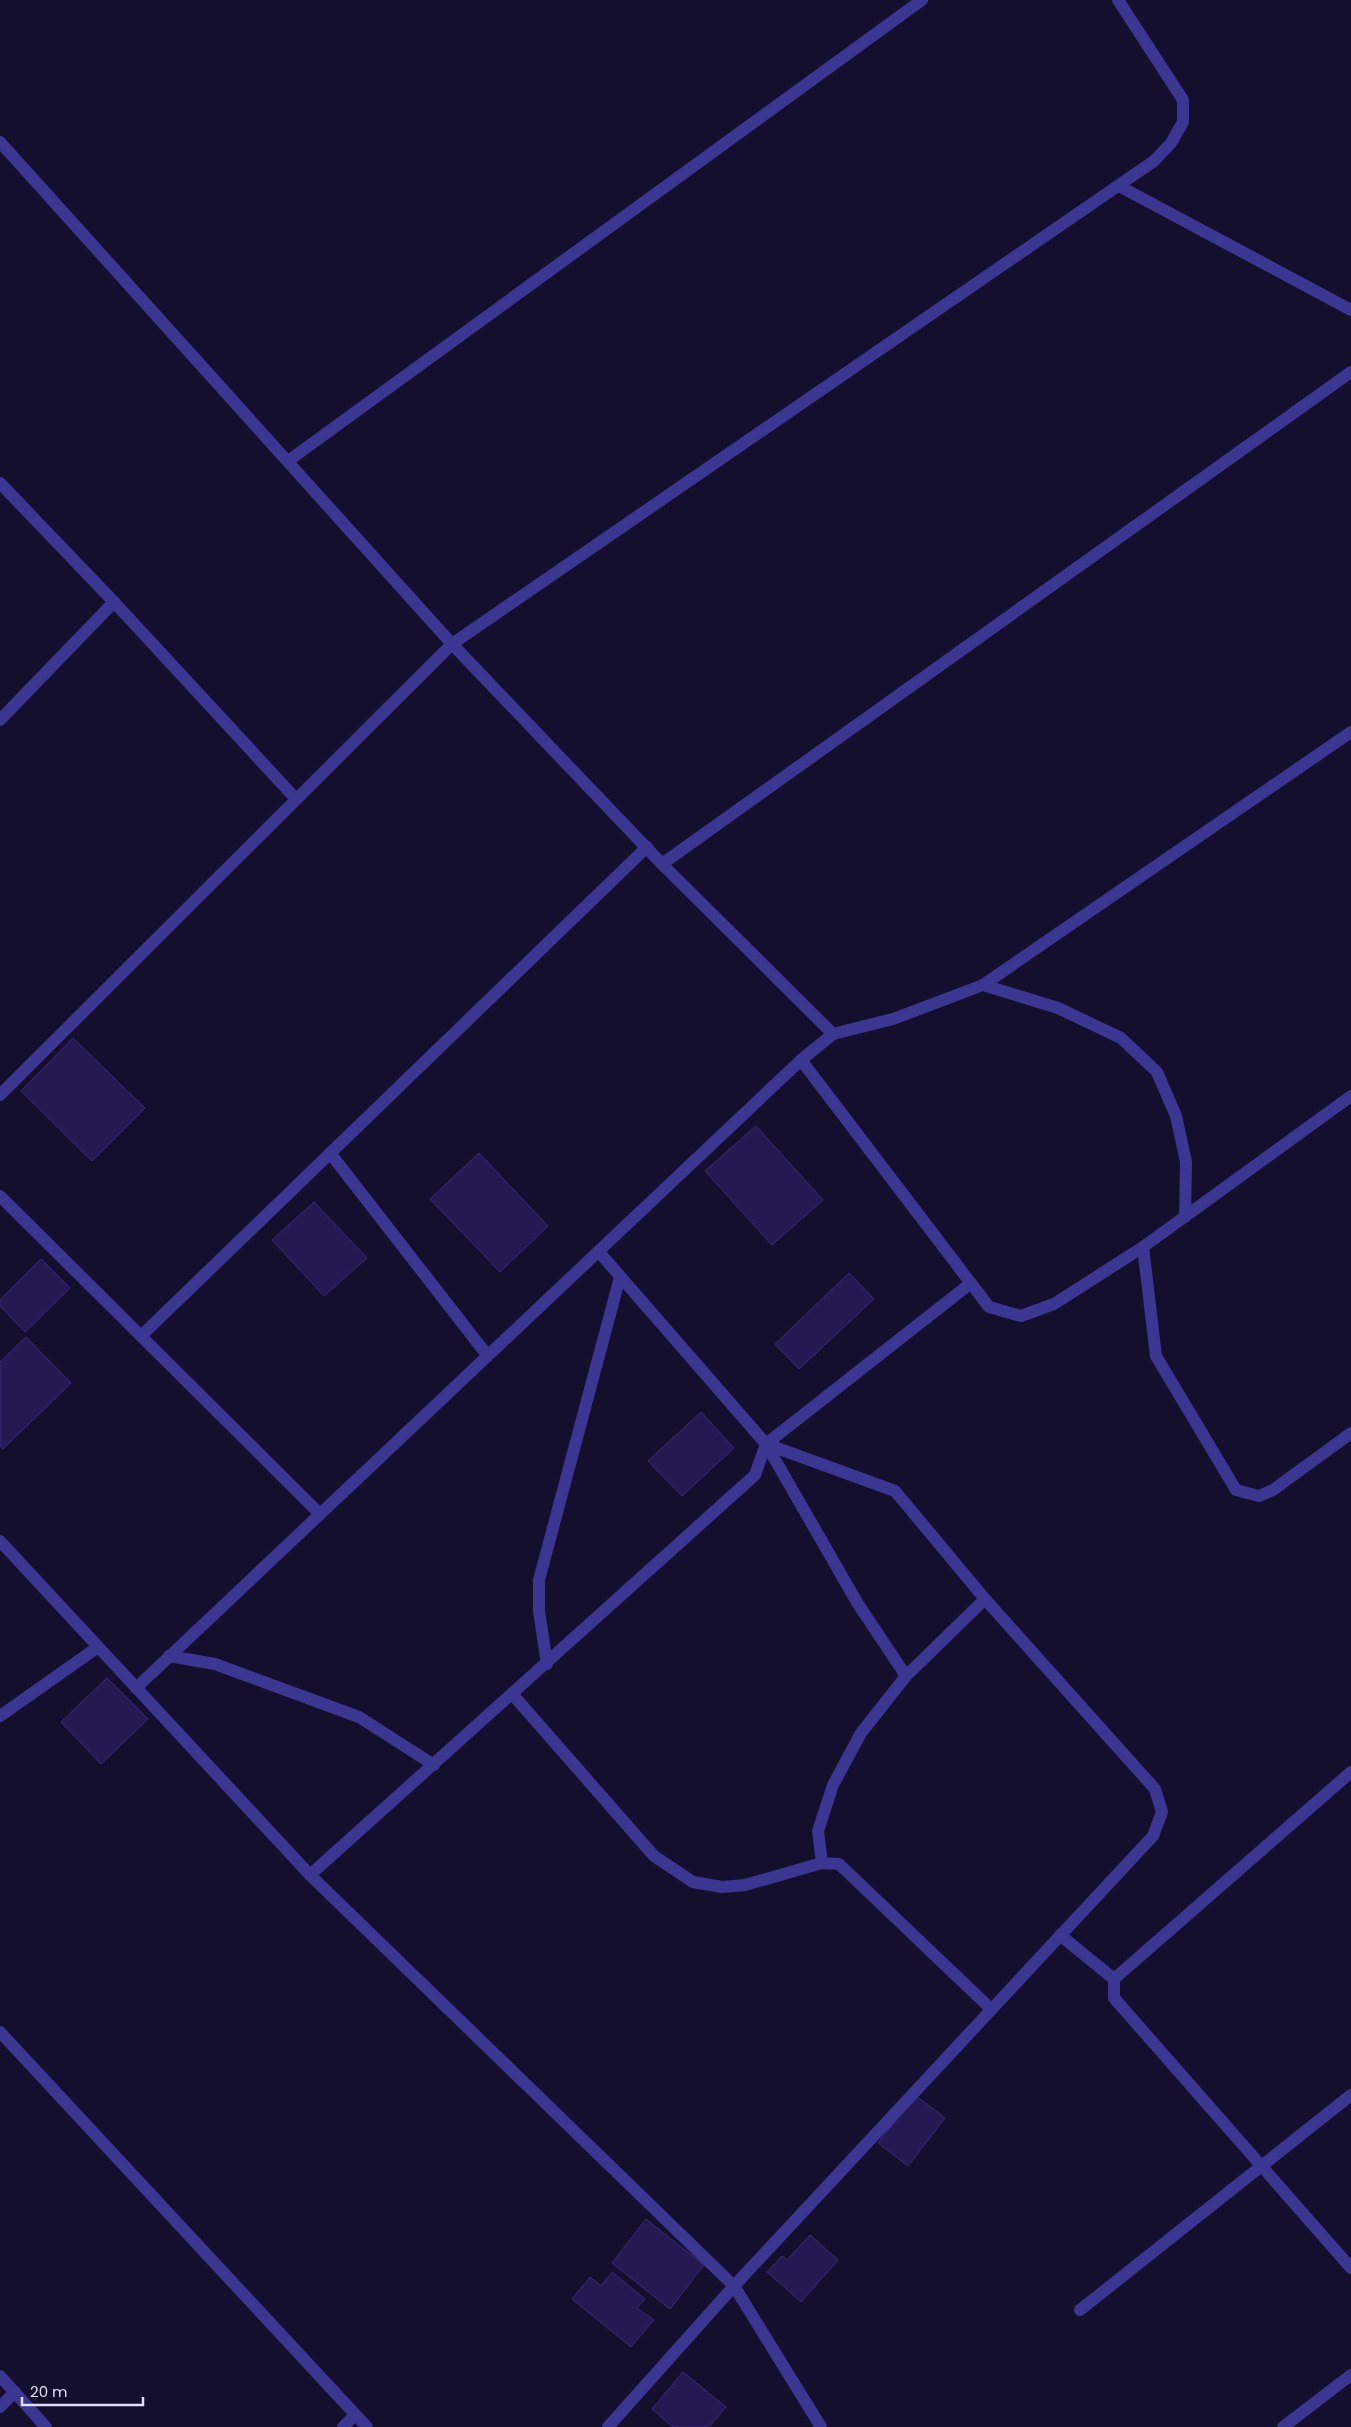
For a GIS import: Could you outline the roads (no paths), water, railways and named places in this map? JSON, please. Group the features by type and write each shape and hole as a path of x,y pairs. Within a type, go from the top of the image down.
{"street":[{"path":"288,461 922,0"},
{"path":"0,1095 452,644 1154,161 1171,144 1183,122 1183,100 1118,0"},
{"path":"0,142 452,644 662,864 833,1034"},
{"path":"1119,186 1351,310"},
{"path":"662,864 1351,372"},
{"path":"0,483 114,602 296,799"},
{"path":"0,720 114,602"},
{"path":"136,1688 801,1060 833,1034 893,1020 983,985 1351,732"},
{"path":"141,1336 647,847"},
{"path":"983,985 1058,1008 1121,1038 1157,1072 1176,1116 1186,1162 1184,1216"},
{"path":"801,1060 989,1307 1021,1316 1054,1304 1144,1247 1351,1096"},
{"path":"330,1154 487,1355"},
{"path":"0,1196 320,1514"},
{"path":"1144,1247 1156,1356 1236,1490 1259,1496 1274,1490 1351,1433"},
{"path":"598,1252 766,1444 858,1604 906,1676"},
{"path":"547,1664 538,1580 620,1277"},
{"path":"310,1875 513,1695 755,1475 766,1444 971,1283"},
{"path":"608,2427 734,2286 1153,1836 1162,1812 1155,1789 985,1599 895,1491 766,1444"},
{"path":"0,1541 310,1875 734,2286 821,2427"},
{"path":"822,1863 818,1831 833,1785 861,1733 906,1676 985,1599"},
{"path":"0,1716 98,1647"},
{"path":"169,1656 215,1664 359,1718 434,1765"},
{"path":"513,1695 654,1856 693,1882 722,1887 745,1885 822,1863 839,1864 991,2009"},
{"path":"1351,1772 1114,1979 1114,1998 1351,2268"},
{"path":"1060,1935 1114,1979"},
{"path":"0,2032 367,2427"},
{"path":"1080,2310 1351,2095"},
{"path":"1283,2427 1351,2375"},
{"path":"0,2376 46,2427"},
{"path":"0,2407 15,2392"},
{"path":"343,2427 355,2415"}]}
